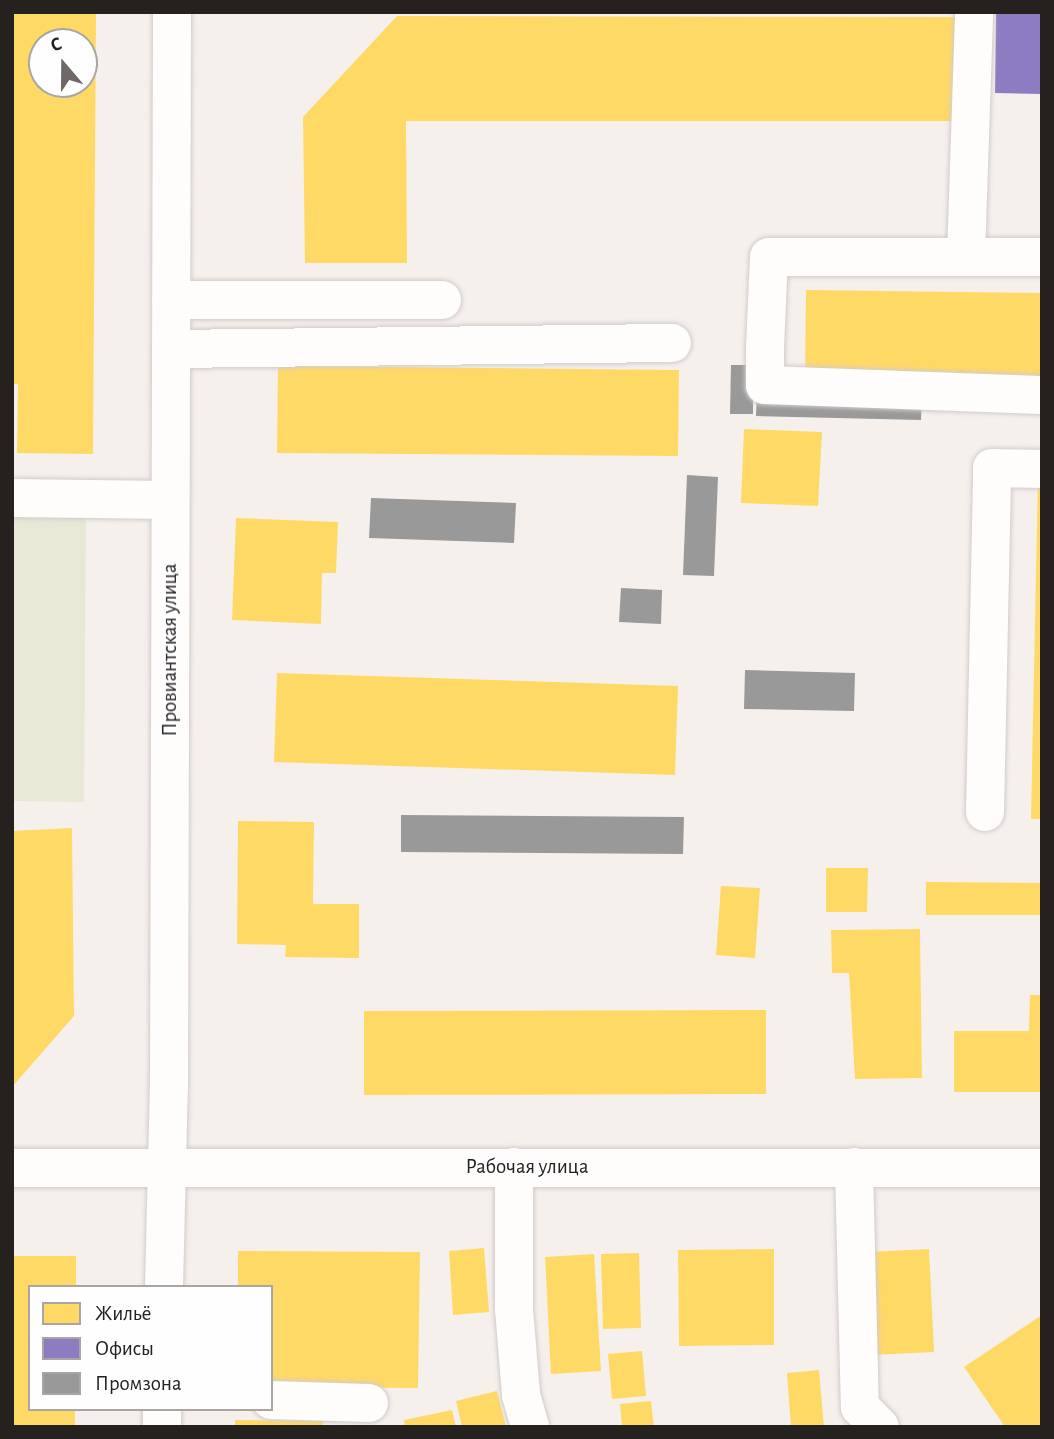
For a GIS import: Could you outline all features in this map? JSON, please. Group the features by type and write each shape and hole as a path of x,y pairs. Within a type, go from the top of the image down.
{"street":[{"name":"Провиантская улица","path":"164,1285 172,12"},
{"path":"966,257 974,12"},
{"path":"1042,257 769,257 765,385 1042,396"},
{"path":"171,300 442,300"},
{"path":"171,349 672,343"},
{"path":"985,812 992,468 1042,469"},
{"path":"12,498 170,500"},
{"path":"513,1167 514,1309 521,1395 530,1427"},
{"path":"854,1167 860,1407 880,1427"},
{"name":"Рабочая улица","path":"12,1168 1042,1168"},
{"path":"273,1400 369,1403"}],"green space":[{"path":"12,504 86,505 84,802 12,801"}],"building: Жильё":[{"path":"12,12 96,12 96,28 28,28 28,98 95,98 93,454 17,453 18,384 12,384"},
{"path":"397,16 962,17 962,121 406,121 407,263 305,263 303,117"},
{"path":"806,290 1042,293 1042,381 805,379"},
{"path":"278,366 679,370 678,456 277,453"},
{"path":"744,429 822,432 818,506 741,503"},
{"path":"1038,474 1042,474 1042,819 1031,819"},
{"path":"236,518 338,522 336,573 322,573 321,624 232,620"},
{"path":"277,673 678,686 675,775 274,762"},
{"path":"238,821 314,822 313,904 359,904 359,958 285,957 286,945 237,944"},
{"path":"72,828 74,1016 12,1087 12,831"},
{"path":"826,868 868,868 867,912 826,912"},
{"path":"926,882 1042,883 1042,915 926,915"},
{"path":"721,886 760,888 755,958 716,955"},
{"path":"920,929 922,1078 855,1079 849,973 832,973 831,930"},
{"path":"1030,995 1042,995 1042,1092 954,1092 954,1031 1029,1031"},
{"path":"766,1010 766,1094 364,1095 364,1011"},
{"path":"484,1248 489,1312 453,1315 449,1251"},
{"path":"774,1249 774,1345 679,1346 678,1250"},
{"path":"929,1249 934,1352 873,1355 868,1252"},
{"path":"238,1251 420,1252 418,1388 273,1387 273,1285 238,1285"},
{"path":"639,1253 641,1328 603,1329 601,1254"},
{"path":"594,1254 601,1371 551,1374 545,1257"},
{"path":"12,1256 76,1256 76,1285 28,1285 28,1411 75,1411 75,1427 12,1427"},
{"path":"1042,1315 1042,1427 1005,1427 964,1367"},
{"path":"642,1351 646,1396 612,1399 608,1354"},
{"path":"819,1370 824,1427 791,1427 787,1373"},
{"path":"497,1391 506,1427 462,1427 456,1401"},
{"path":"651,1401 654,1427 622,1427 620,1404"},
{"path":"452,1410 456,1427 405,1427 404,1420"},
{"path":"235,1420 323,1421 323,1427 235,1427"}],"building: Офисы":[{"path":"996,12 1042,12 1042,94 995,93"}],"building: Промзона":[{"path":"731,365 753,365 753,414 730,414"},
{"path":"757,390 922,394 921,420 756,416"},
{"path":"687,475 718,477 714,576 683,575"},
{"path":"371,498 516,503 514,543 369,538"},
{"path":"621,588 662,590 661,624 619,622"},
{"path":"745,670 855,673 854,711 744,709"},
{"path":"401,815 684,817 683,854 401,852"}]}
